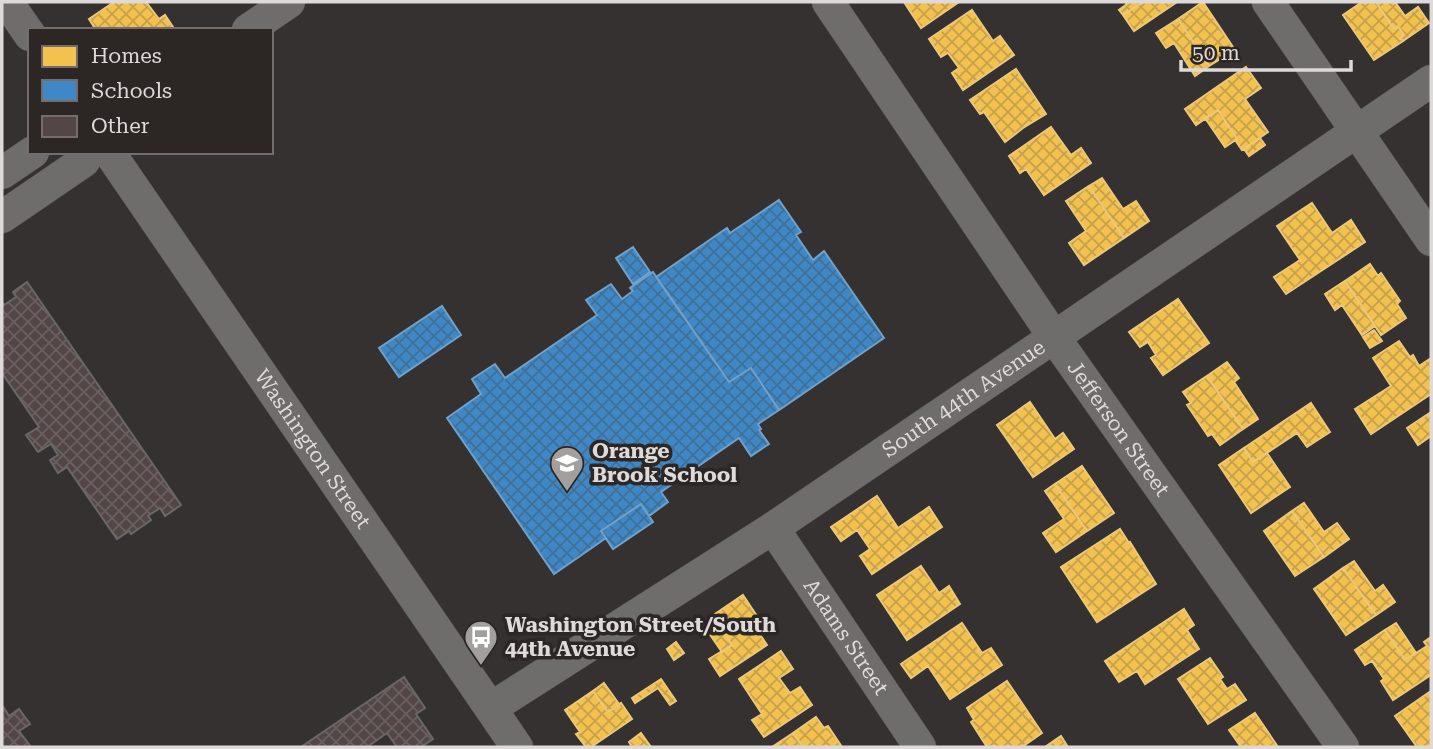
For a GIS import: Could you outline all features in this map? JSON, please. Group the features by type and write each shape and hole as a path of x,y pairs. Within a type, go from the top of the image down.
{"street":[{"path":"7,2 28,32"},
{"path":"251,28 289,2"},
{"name":"Jefferson Street","path":"828,2 1054,337 1343,747"},
{"path":"1268,2 1431,240"},
{"name":"South 44th Avenue","path":"491,709 773,528 1431,81"},
{"path":"2,173 30,154"},
{"path":"2,217 85,161 88,154"},
{"name":"Washington Street","path":"111,154 491,709 506,743"},
{"name":"Adams Street","path":"773,528 920,747"}],"building: Homes":[{"path":"114,2 146,2 159,19 165,15 174,28 95,28 89,19"},
{"path":"904,2 959,2 921,28"},
{"path":"1125,2 1143,2 1123,15 1119,10 1127,4"},
{"path":"1143,2 1177,2 1134,31 1123,15"},
{"path":"1203,2 1235,50 1209,66 1178,19"},
{"path":"1362,2 1376,2 1394,29 1398,26 1404,35 1400,38 1403,41 1374,60 1343,15"},
{"path":"1376,2 1395,2 1405,16 1418,7 1429,23 1403,41 1400,38 1404,35 1398,26 1394,29"},
{"path":"972,10 993,41 1000,36 1014,55 963,90 952,73 959,68 948,53 941,57 929,39"},
{"path":"1178,19 1209,66 1195,76 1174,43 1166,48 1156,33"},
{"path":"1246,67 1261,88 1245,99 1268,132 1242,150 1218,110 1196,125 1185,109"},
{"path":"1016,69 1046,114 1005,142 984,112 980,114 970,100"},
{"path":"1218,110 1237,139 1225,147 1205,118"},
{"path":"1051,127 1071,155 1081,148 1091,163 1044,195 1026,169 1020,173 1009,156"},
{"path":"1260,138 1265,145 1249,156 1244,149"},
{"path":"1102,178 1123,209 1136,201 1149,221 1124,238 1089,186"},
{"path":"1089,186 1124,238 1084,265 1069,243 1086,231 1066,201"},
{"path":"1312,203 1332,233 1351,220 1365,242 1286,294 1274,277 1300,260 1277,226"},
{"path":"1370,264 1378,276 1381,273 1400,301 1397,304 1406,318 1381,335 1345,281"},
{"path":"1345,281 1375,326 1362,335 1342,305 1335,310 1325,294"},
{"path":"1178,299 1209,343 1163,375 1151,358 1156,355 1148,342 1140,347 1129,332"},
{"path":"1374,330 1382,341 1370,348 1363,337"},
{"path":"1399,341 1410,357 1413,355 1419,366 1431,358 1431,394 1371,434 1355,409 1391,386 1373,358"},
{"path":"1227,362 1239,378 1234,382 1258,419 1243,429 1207,376"},
{"path":"1207,376 1243,429 1220,445 1212,434 1208,436 1187,405 1191,403 1183,392"},
{"path":"1030,402 1055,439 1063,433 1074,449 1033,477 997,425"},
{"path":"1311,403 1330,432 1307,447 1297,433 1253,462 1244,448"},
{"path":"1431,412 1431,436 1418,445 1407,428"},
{"path":"1244,448 1253,462 1267,453 1290,487 1251,513 1219,465"},
{"path":"1082,466 1114,513 1087,531 1055,484"},
{"path":"1055,484 1087,531 1056,552 1043,533 1064,519 1045,491"},
{"path":"877,496 898,528 929,507 942,527 872,574 860,556 870,549 857,530 841,541 831,527"},
{"path":"1304,503 1324,532 1337,523 1349,539 1324,557 1292,511"},
{"path":"1292,511 1324,557 1295,576 1264,531"},
{"path":"1120,529 1156,584 1097,622 1061,567"},
{"path":"1354,561 1375,591 1383,585 1395,602 1376,615 1343,568"},
{"path":"921,566 939,593 949,586 960,604 907,640 877,595"},
{"path":"1343,568 1376,615 1346,635 1314,589"},
{"path":"743,595 763,625 757,630 767,645 720,676 709,659 732,645 712,616"},
{"path":"1184,609 1194,625 1187,630 1199,649 1145,684 1137,671 1119,682 1105,661"},
{"path":"712,616 732,645 722,652 702,623"},
{"path":"962,623 982,653 991,648 1002,665 950,699 928,666 911,678 901,664"},
{"path":"1396,623 1416,653 1405,660 1385,630"},
{"path":"1385,630 1405,660 1427,646 1424,642 1431,637 1431,675 1393,700 1372,661 1365,665 1355,650"},
{"path":"676,642 684,653 674,660 667,649"},
{"path":"781,651 793,669 779,678 790,693 800,687 812,705 764,737 752,720 762,714 739,679"},
{"path":"1210,658 1223,677 1220,679 1227,689 1235,684 1246,700 1208,724 1178,679"},
{"path":"661,679 676,701 670,705 658,688 635,703 632,698"},
{"path":"1007,681 1042,733 1022,747 987,747 971,722 974,720 967,708"},
{"path":"604,683 619,704 608,712 593,691"},
{"path":"593,691 608,712 621,703 632,719 591,747 586,747 576,734 580,732 565,710"},
{"path":"1431,691 1431,747 1417,747 1395,716"},
{"path":"1255,713 1278,747 1241,747 1229,730"},
{"path":"816,717 824,728 828,726 842,747 803,747 793,733"},
{"path":"641,733 651,747 632,747 629,742"},
{"path":"793,733 803,747 772,747"},
{"path":"1061,736 1068,747 1045,747"}],"building: Schools":[{"path":"779,200 801,232 796,235 813,260 824,251 884,338 779,410 751,368 729,382 656,277 727,228 730,233"},
{"path":"633,247 650,272 633,284 616,258"},
{"path":"653,272 729,382 751,368 779,410 758,424 769,444 751,456 739,438 661,492 668,502 649,516 641,504 601,531 606,538 554,574 447,418 481,394 472,379 495,364 505,378 597,315 586,300 611,284 622,299 633,291 630,288"},
{"path":"442,306 461,335 399,377 379,348"},
{"path":"641,504 653,522 613,549 601,531"}],"building: Other":[{"path":"27,282 181,505 165,516 160,508 148,516 151,520 131,534 129,531 117,539 67,467 58,473 50,460 58,455 51,444 38,452 26,435 39,427 2,373 2,302 4,305 16,297 13,292"},
{"path":"404,677 425,708 416,714 433,739 421,747 397,747 387,733 367,747 301,747"},
{"path":"2,705 9,716 19,709 30,724 19,731 31,747 2,747"}],"place":[{"name":"Orange Brook School","path":"567,493"},
{"name":"Washington Street/South 44th Avenue","path":"481,667"}]}
